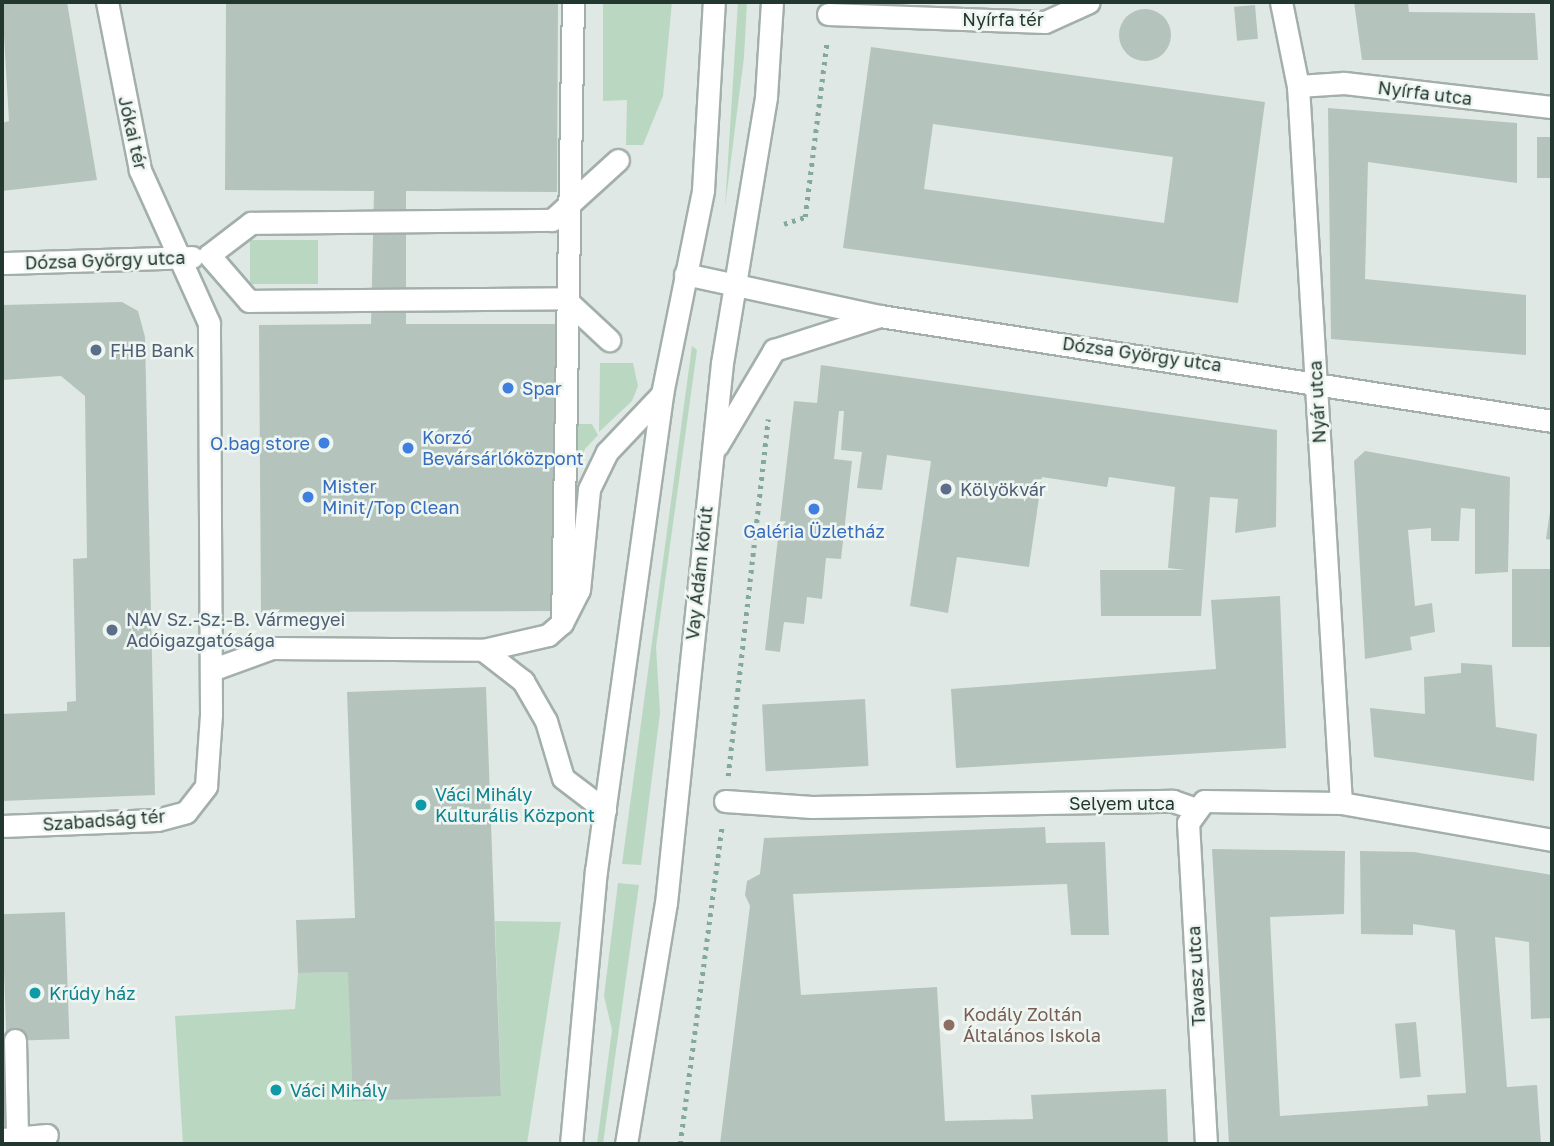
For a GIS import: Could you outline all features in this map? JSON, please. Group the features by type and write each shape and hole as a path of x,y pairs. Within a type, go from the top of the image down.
{"street":[{"name":"Jókai tér","path":"107,2 133,148 209,323 211,670"},
{"path":"562,623 564,298 573,2"},
{"path":"571,1144 605,810 662,394 703,190 714,2"},
{"name":"Vay Ádám körút","path":"626,1144 666,903 711,457 734,281 766,97 772,2"},
{"name":"Nyírfa tér","path":"828,14 1045,22 1090,2"},
{"name":"Nyár utca","path":"1281,2 1298,86 1341,803"},
{"name":"Nyírfa utca","path":"1298,86 1344,83 1552,107"},
{"path":"609,340 564,298 249,300 209,256 251,223 552,220 567,201 618,160"},
{"name":"Dózsa György utca","path":"2,263 209,256"},
{"name":"Dózsa György utca","path":"685,274 734,281 880,316 1315,381 1552,421"},
{"path":"711,457 774,351 880,316"},
{"path":"211,670 272,649 483,650 548,635 562,623 579,590 589,489 607,452 662,394"},
{"path":"483,650 523,681 547,721 563,778 605,810"},
{"name":"Szabadság tér","path":"2,826 157,820 186,811 206,786 211,670"},
{"name":"Selyem utca","path":"725,801 813,807 1173,801 1196,810 1204,801 1221,797 1341,803 1552,840"},
{"name":"Tavasz utca","path":"1196,810 1188,823 1206,1144"},
{"path":"15,1040 9,1139 47,1135"}],"path":[{"path":"784,224 805,217 828,14"},
{"path":"680,1144 725,801 765,431"}],"green space":[{"path":"603,2 672,2 663,96 643,145 626,145 627,100 603,101"},
{"path":"738,2 747,2 744,57 725,207"},
{"path":"250,240 318,240 318,284 250,284"},
{"path":"692,346 697,350 656,647 660,713 641,865 622,864"},
{"path":"600,363 633,363 638,386 632,401 599,432"},
{"path":"573,424 592,424 598,435 585,449 573,478"},
{"path":"618,883 639,885 603,1144 597,1144 612,1030 604,996"},
{"path":"495,921 561,922 527,1144 183,1144 175,1016 295,1009 298,973 348,972 501,1096"}],"building":[{"path":"2,2 67,2 97,180 2,191 2,123 9,121"},
{"path":"226,2 558,2 557,192 406,191 406,324 555,324 557,611 261,612 259,325 371,324 374,191 225,190"},
{"path":"1354,2 1408,2 1409,12 1535,13 1538,60 1362,60"},
{"path":"1255,5 1258,39 1237,41 1234,7"},
{"path":"1145,9 1164,16 1171,35 1164,54 1145,61 1126,54 1119,35 1126,16"},
{"path":"871,47 1265,102 1238,303 843,248","holes":["933,124 1173,157 1164,223 924,189"]},
{"path":"1328,108 1517,123 1517,183 1368,162 1365,279 1526,295 1526,355 1331,339"},
{"path":"1537,137 1552,137 1552,178 1537,178"},
{"path":"122,302 138,311 145,337 155,795 2,801 2,714 67,711 67,702 76,701 73,559 87,558 85,396 61,376 2,380 2,305"},
{"path":"821,365 1277,430 1276,527 1235,533 1238,499 1210,497 1201,616 1101,616 1100,570 1185,570 1168,568 1175,487 1109,477 1107,487 1042,477 1029,567 957,557 948,613 910,606 931,461 887,455 882,490 857,488 862,452 841,450 844,411 839,411 834,459 852,461 841,559 826,558 822,599 807,597 804,624 784,622 780,652 765,650 794,401 817,403"},
{"path":"1365,451 1510,477 1508,572 1475,574 1475,509 1461,508 1459,541 1431,541 1431,528 1408,530 1415,606 1432,603 1435,632 1410,637 1412,650 1365,659 1354,461"},
{"path":"1552,506 1552,540 1546,539"},
{"path":"1512,569 1552,569 1552,647 1512,647"},
{"path":"1280,596 1286,748 956,768 951,689 1216,669 1211,600"},
{"path":"1461,663 1492,665 1496,727 1537,734 1534,781 1374,757 1370,708 1425,714 1424,677 1461,673"},
{"name":"Váci Mihály Kulturális Központ","path":"486,687 501,1096 353,1101 348,972 298,973 296,920 355,918 347,692"},
{"path":"865,699 869,766 766,771 762,704"},
{"path":"1045,827 1046,843 1105,842 1109,935 1071,935 1067,884 793,894 801,995 937,987 945,1121 1033,1119 1031,1095 1166,1089 1168,1144 720,1144 750,906 745,895 747,881 760,874 764,838"},
{"path":"1212,849 1345,851 1344,914 1270,917 1280,1116 1428,1106 1427,1095 1466,1093 1455,930 1413,924 1413,935 1361,934 1360,851 1414,852 1552,875 1552,1018 1531,1019 1529,942 1495,937 1507,1087 1537,1085 1541,1144 1229,1144"},
{"name":"Krúdy ház","path":"65,912 69,1039 6,1041 2,914"},
{"path":"1416,1022 1421,1077 1400,1079 1395,1024"}],"place":[{"name":"FHB Bank","path":"96,350"},
{"name":"Spar","path":"508,388"},
{"name":"O.bag store","path":"324,443"},
{"name":"Korzó Bevársárlóközpont","path":"408,448"},
{"name":"Kölyökvár","path":"946,489"},
{"name":"Mister Minit/Top Clean","path":"308,497"},
{"name":"Galéria Üzletház","path":"814,509"},
{"name":"NAV Sz.-Sz.-B. Vármegyei Adóigazgatósága","path":"112,630"},
{"name":"Váci Mihály Kulturális Központ","path":"421,805"},
{"name":"Krúdy ház","path":"35,993"},
{"name":"Kodály Zoltán Általános Iskola","path":"949,1025"},
{"name":"Váci Mihály","path":"276,1090"}]}
